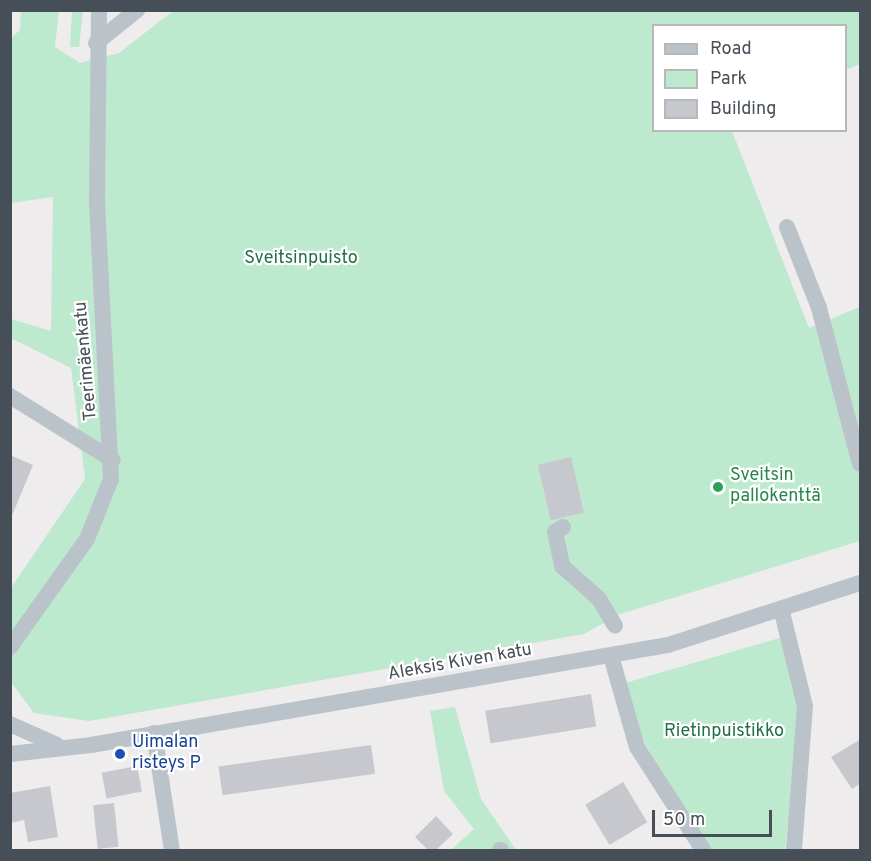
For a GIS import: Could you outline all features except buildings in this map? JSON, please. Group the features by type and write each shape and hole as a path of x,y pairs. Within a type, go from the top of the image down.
{"street":[{"name":"Teerimäenkatu","path":"12,642 87,539 105,498 113,460 100,295 96,43 99,10"},
{"path":"96,43 137,10"},
{"path":"788,227 819,308 861,464"},
{"path":"10,396 113,460"},
{"path":"563,527 555,532 562,566 599,599 615,626"},
{"name":"Aleksis Kiven katu","path":"10,754 57,745 154,733 611,656 782,612 861,583"},
{"path":"782,612 805,706 794,850"},
{"path":"611,656 637,747 703,850"},
{"path":"10,724 57,745"},
{"path":"154,733 172,850"}],"green space":[{"name":"Sveitsinpuisto","path":"21,11 59,11 55,47 80,63 119,53 173,11 860,11 860,64 847,70 847,24 652,24 652,132 732,132 809,328 860,307 860,541 620,614 584,634 89,721 34,713 11,682 11,588 85,479 71,368 11,338 11,319 51,331 53,197 11,203 11,38 20,30"},
{"path":"72,11 83,11 79,47 70,47"},
{"name":"Rietinpuistikko","path":"783,637 799,709 785,850 711,850 644,742 625,683"},
{"path":"455,707 481,799 516,850 451,850 474,829 444,791 430,711"}],"place":[{"name":"Sveitsin pallokenttä","path":"718,487"},
{"name":"Uimalan risteys P","path":"120,754"}]}
